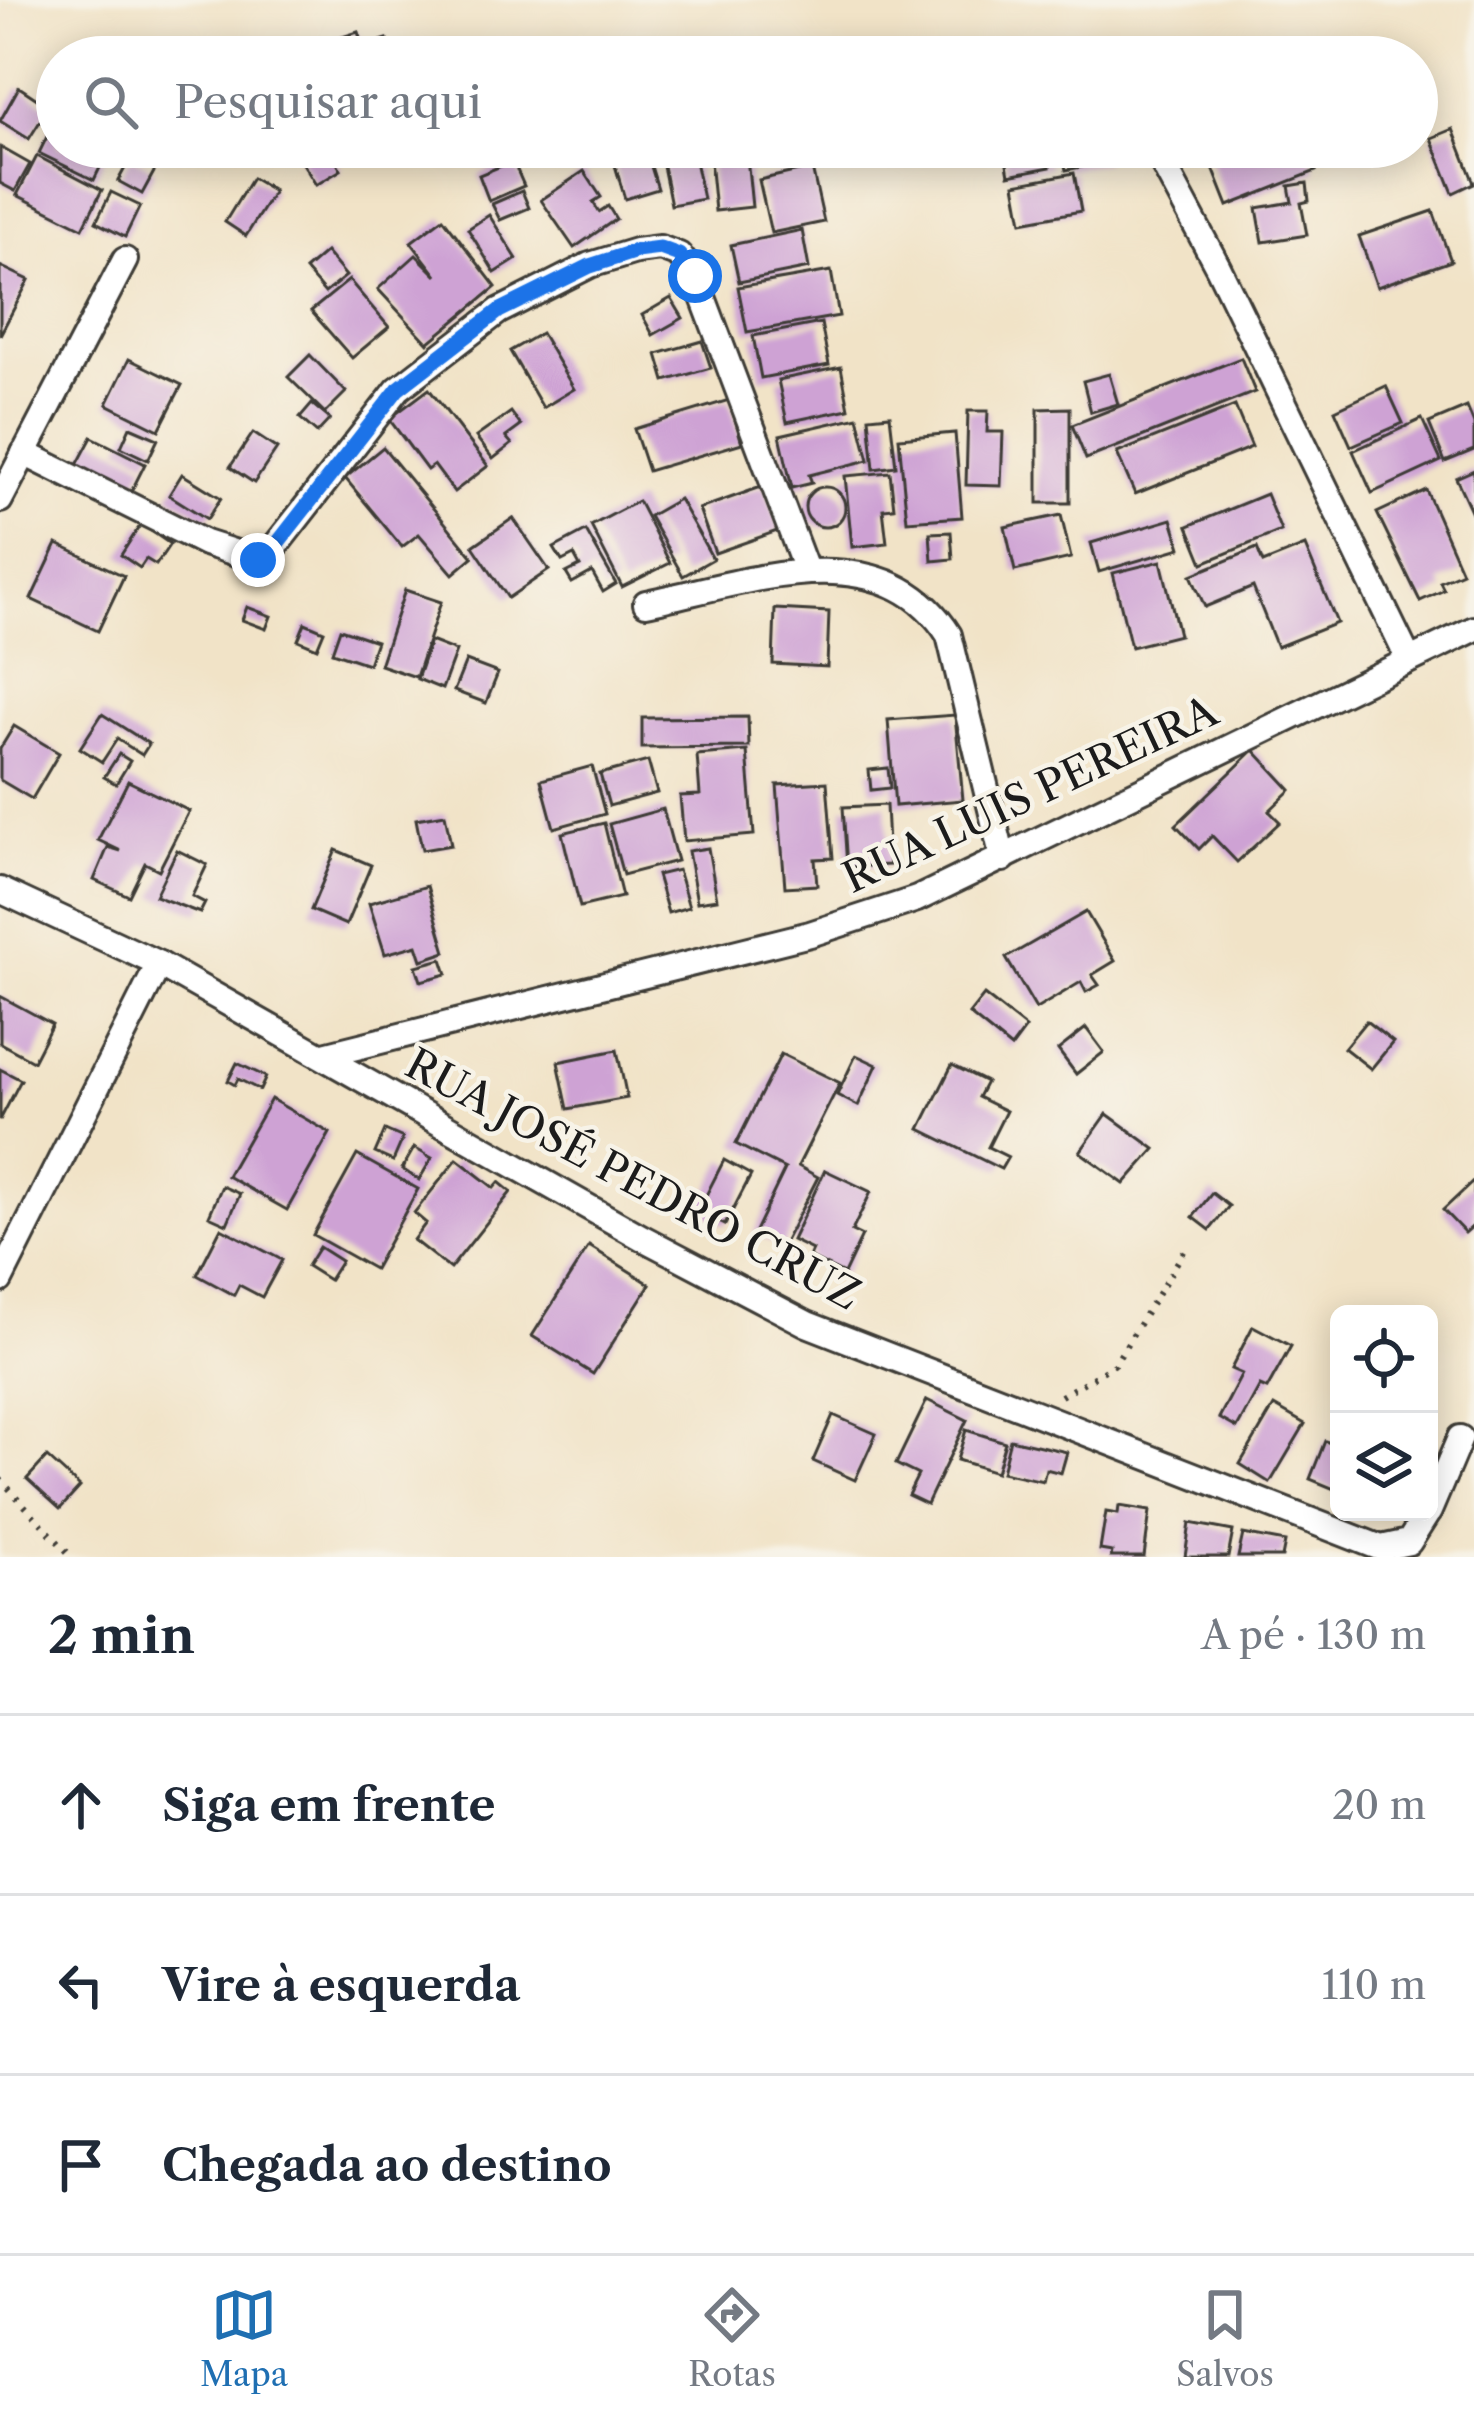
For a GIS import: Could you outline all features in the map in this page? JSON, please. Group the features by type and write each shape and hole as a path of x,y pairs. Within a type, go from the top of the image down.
{"street":[{"path":"1165,168 1408,658"},
{"path":"24,453 205,543 258,560 273,549 398,389 499,311 590,266 660,248 679,255 695,276 806,570"},
{"path":"0,500 125,260"},
{"path":"646,603 806,570 880,579 916,594 934,610 954,652 1003,859"},
{"name":"RUA LUIS PEREIRA","path":"324,1054 810,934 916,899 1474,629"},
{"name":"RUA JOSÉ PEDRO CRUZ","path":"0,890 159,964 641,1237 807,1324 1380,1553"},
{"path":"0,1280 159,964"},
{"path":"1438,1490 1460,1438"},
{"path":"1380,1553 1409,1542 1423,1521"}],"path":[{"path":"1032,1413 1114,1365 1188,1245"},
{"path":"0,1479 72,1557"}],"building":[{"path":"19,87 36,98 36,128 29,139 0,121"},
{"path":"1453,129 1474,183 1453,193 1438,156 1438,135"},
{"path":"0,147 30,164 15,191 0,183"},
{"path":"36,158 36,168 60,168 102,190 83,228 17,195"},
{"path":"70,168 100,168 94,180"},
{"path":"125,168 155,170 142,194 118,181"},
{"path":"306,168 340,168 341,170 316,185"},
{"path":"496,168 516,168 524,186 489,201 479,175"},
{"path":"616,168 652,168 658,189 625,199"},
{"path":"663,168 697,168 703,199 671,205"},
{"path":"711,168 748,168 752,207 715,211"},
{"path":"812,168 824,222 771,233 759,180"},
{"path":"1008,168 1045,168 1009,175"},
{"path":"1213,168 1315,168 1316,171 1228,206"},
{"path":"584,171 601,197 593,202 599,212 608,206 616,219 574,248 541,200"},
{"path":"1074,173 1081,211 1022,222 1015,184"},
{"path":"252,178 274,191 246,236 225,222"},
{"path":"1307,183 1309,201 1301,203 1307,235 1263,242 1257,208 1292,202 1289,186"},
{"path":"522,191 529,208 500,220 492,204"},
{"path":"111,192 140,206 125,237 96,222"},
{"path":"1433,211 1451,261 1377,287 1359,236"},
{"path":"489,215 517,259 495,273 468,229"},
{"path":"443,218 496,287 428,343 378,289 416,255 437,276 411,242"},
{"path":"802,230 809,268 739,282 731,245"},
{"path":"326,252 346,276 325,293 305,270"},
{"path":"0,266 29,280 0,335"},
{"path":"831,271 839,316 747,332 738,287"},
{"path":"349,280 389,327 352,358 311,311"},
{"path":"671,298 683,318 653,335 642,315"},
{"path":"821,323 829,365 761,378 753,336"},
{"path":"541,333 574,389 543,408 510,351"},
{"path":"702,341 711,368 665,381 657,354"},
{"path":"310,355 346,392 325,413 288,377"},
{"path":"1241,358 1255,392 1086,459 1072,425"},
{"path":"129,359 182,385 159,430 107,404"},
{"path":"841,367 849,409 787,422 778,380"},
{"path":"1109,374 1118,404 1091,412 1083,381"},
{"path":"1386,386 1403,423 1351,446 1335,410"},
{"path":"429,389 488,466 454,492 434,465 427,470 389,419"},
{"path":"729,400 742,443 648,471 634,429"},
{"path":"312,404 330,419 317,433 300,418"},
{"path":"1235,406 1252,447 1135,494 1117,453"},
{"path":"1467,407 1474,424 1474,450 1445,462 1429,423"},
{"path":"1070,408 1070,503 1038,503 1038,409"},
{"path":"968,411 988,411 987,432 1003,432 1001,486 966,485"},
{"path":"511,412 521,426 506,437 512,444 493,459 476,437"},
{"path":"890,415 896,466 874,469 869,417"},
{"path":"858,417 869,460 809,475 812,483 792,488 780,435"},
{"path":"1422,419 1441,461 1372,493 1353,451"},
{"path":"130,427 158,439 148,460 121,447"},
{"path":"253,433 277,449 254,483 230,467"},
{"path":"955,433 962,517 907,521 899,438"},
{"path":"92,437 145,464 131,492 77,465"},
{"path":"383,447 473,557 453,574 419,534 402,547 345,478"},
{"path":"1474,470 1474,517 1456,478"},
{"path":"890,472 894,508 883,509 887,543 852,547 845,476"},
{"path":"182,474 221,498 207,519 169,495"},
{"path":"764,486 780,530 715,553 699,509"},
{"path":"825,487 839,493 845,507 839,521 825,527 811,521 805,507 811,493"},
{"path":"1426,490 1462,572 1440,582 1444,590 1420,601 1377,513"},
{"path":"1266,494 1281,531 1203,563 1188,526"},
{"path":"679,499 713,559 683,576 649,516"},
{"path":"638,501 670,563 622,587 591,526"},
{"path":"1061,515 1071,558 1015,571 1005,527"},
{"path":"513,518 549,570 508,598 473,546"},
{"path":"1172,519 1181,548 1099,572 1091,543"},
{"path":"141,524 170,544 156,565 146,559 140,568 121,555"},
{"path":"586,531 616,584 603,592 592,572 572,583 566,573 580,566 574,555 562,561 554,548"},
{"path":"951,532 953,559 932,561 930,533"},
{"path":"57,544 124,576 98,631 31,599"},
{"path":"1305,546 1337,623 1277,647 1253,587 1205,607 1191,575 1257,548 1263,563"},
{"path":"1161,561 1179,635 1131,647 1113,573"},
{"path":"405,590 441,602 416,677 380,665"},
{"path":"247,607 271,616 266,629 242,620"},
{"path":"775,609 829,612 827,667 773,664"},
{"path":"305,623 324,631 317,648 298,640"},
{"path":"340,629 376,641 368,664 332,652"},
{"path":"430,641 456,651 442,689 417,679"},
{"path":"466,661 498,673 486,703 454,691"},
{"path":"102,714 149,744 142,755 117,739 102,762 80,748"},
{"path":"955,715 963,800 895,806 888,720"},
{"path":"748,717 749,747 642,748 642,718"},
{"path":"14,726 59,753 32,799 0,780 0,749"},
{"path":"1254,750 1291,790 1269,811 1280,822 1237,862 1212,836 1199,849 1176,825"},
{"path":"747,751 754,835 684,841 680,796 700,795 697,755"},
{"path":"119,754 130,761 116,784 104,777"},
{"path":"648,761 657,793 609,806 600,774"},
{"path":"592,766 605,814 554,828 541,780"},
{"path":"888,768 890,788 871,790 869,770"},
{"path":"128,781 189,811 159,870 145,863 129,896 94,880 108,847 121,851 98,840"},
{"path":"827,782 833,858 815,859 817,885 785,887 777,785"},
{"path":"886,805 889,865 847,867 843,807"},
{"path":"663,809 677,861 623,875 609,824"},
{"path":"445,814 451,845 422,850 416,819"},
{"path":"604,823 622,897 580,907 562,833"},
{"path":"708,848 717,899 697,902 688,851"},
{"path":"177,850 207,865 192,896 205,903 200,913 155,896"},
{"path":"336,850 371,865 346,925 311,910"},
{"path":"678,870 689,907 668,913 657,875"},
{"path":"427,886 446,952 422,960 417,945 385,954 369,903"},
{"path":"1086,912 1115,961 1092,975 1099,985 1086,992 1081,982 1036,1009 1006,958"},
{"path":"442,959 447,974 421,981 416,966"},
{"path":"984,995 1026,1028 1011,1048 969,1014"},
{"path":"0,996 52,1024 33,1061 0,1043"},
{"path":"1366,1021 1393,1042 1371,1069 1344,1048"},
{"path":"1086,1028 1104,1052 1076,1074 1058,1050"},
{"path":"617,1050 627,1098 568,1109 558,1062"},
{"path":"781,1054 840,1083 798,1166 818,1177 782,1247 754,1233 785,1169 736,1144"},
{"path":"856,1055 877,1065 858,1106 837,1095"},
{"path":"237,1063 266,1077 260,1090 238,1079 235,1085 228,1081"},
{"path":"952,1065 986,1082 978,1097 1006,1111 988,1147 1008,1157 1001,1169 920,1129"},
{"path":"0,1069 21,1080 0,1120"},
{"path":"271,1099 330,1133 287,1210 227,1176"},
{"path":"1107,1114 1155,1149 1124,1184 1080,1152"},
{"path":"385,1130 403,1138 393,1161 375,1153"},
{"path":"414,1148 432,1158 419,1180 402,1169"},
{"path":"357,1155 418,1189 374,1269 313,1235"},
{"path":"457,1159 494,1188 499,1182 511,1192 450,1269 413,1240 426,1223 414,1213"},
{"path":"724,1160 751,1175 725,1225 698,1211"},
{"path":"825,1170 871,1192 852,1231 862,1236 844,1274 809,1257 812,1250 792,1240"},
{"path":"1474,1181 1474,1225 1465,1233 1443,1210"},
{"path":"222,1186 240,1194 227,1224 209,1216"},
{"path":"1212,1193 1229,1206 1210,1230 1193,1217"},
{"path":"221,1228 282,1260 262,1297 239,1285 234,1295 197,1275"},
{"path":"589,1246 650,1284 593,1374 532,1336"},
{"path":"319,1247 341,1261 329,1280 307,1266"},
{"path":"1253,1326 1291,1346 1267,1389 1260,1386 1237,1428 1219,1418 1242,1374 1231,1369"},
{"path":"927,1400 967,1420 927,1504 908,1495 918,1475 896,1464"},
{"path":"1274,1406 1305,1424 1270,1483 1240,1464"},
{"path":"833,1415 876,1434 855,1480 813,1461"},
{"path":"966,1430 1005,1442 996,1472 957,1460"},
{"path":"1010,1439 1067,1452 1061,1473 1046,1469 1043,1481 1002,1472"},
{"path":"1325,1441 1330,1443 1330,1487 1310,1479"},
{"path":"47,1457 80,1487 60,1509 27,1479"},
{"path":"1119,1506 1150,1511 1144,1557 1111,1557 1112,1552 1100,1550 1106,1512 1118,1514"},
{"path":"1190,1523 1233,1531 1228,1557 1185,1557"},
{"path":"1243,1534 1285,1542 1282,1557 1238,1557"}],"route":[{"path":"258,560 273,549 398,389 499,311 590,266 636,251 660,248 679,255 695,276"}]}
